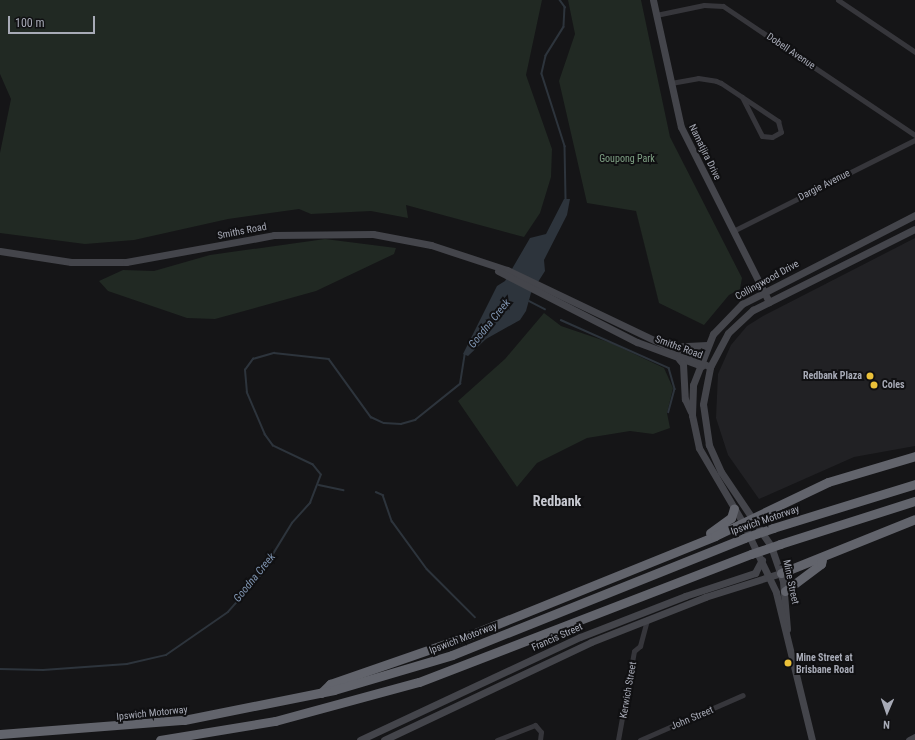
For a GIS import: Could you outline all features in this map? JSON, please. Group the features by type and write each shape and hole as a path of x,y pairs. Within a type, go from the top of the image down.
{"highway":[{"path":"318,695 330,684 469,635 704,540 835,479 915,456"},
{"name":"Ipswich Motorway","path":"0,734 184,720 318,695 452,654 744,538 915,484"},
{"path":"160,740 275,721 401,688 751,554 915,501"},
{"path":"704,540 731,518 734,508"},
{"path":"782,573 915,519"},
{"path":"785,591 821,564 822,558"}],"main road":[{"name":"Namatjira Drive","path":"653,0 684,135 769,302"},
{"name":"Collingwood Drive","path":"743,523 706,465 692,415 699,364 707,345 733,311 763,292 915,215"},
{"name":"Collingwood Drive","path":"755,517 721,472 709,445 703,404 710,367 735,325 769,302 915,229"},
{"name":"Smiths Road","path":"0,251 71,262 126,262 274,235 338,231 406,239 486,264 679,359 710,367"},
{"name":"Smiths Road","path":"539,289 699,364"},
{"path":"661,346 695,348 707,345"},
{"path":"679,359 683,364 685,399 692,415"},
{"name":"Mine Street","path":"755,517 782,573 785,591 787,632"},
{"name":"Mine Street","path":"743,523 770,577 787,632 812,740"},
{"name":"Francis Street","path":"360,740 580,637 685,596 755,573 762,559"},
{"name":"Francis Street","path":"384,740 647,619 782,573"},
{"path":"909,740 915,738"}],"street":[{"path":"840,1 915,52"},
{"name":"Dobell Avenue","path":"656,15 704,5 723,6 915,135"},
{"path":"671,83 710,79 742,97 778,121 781,128 777,136 767,138 758,132 742,97"},
{"name":"Dargie Avenue","path":"733,231 915,140"},
{"name":"Kerwich Street","path":"618,740 634,651 640,646 647,619"},
{"name":"John Street","path":"640,740 743,695"},
{"path":"497,740 525,727 536,725 542,732 540,740"}],"shaded area":[{"path":"915,238 915,446 854,457 759,499 728,455 716,418 718,374 731,345 747,326 763,316"}],"green space":[{"path":"0,0 542,0 526,75 552,149 551,177 540,213 524,237 406,205 408,218 371,211 311,214 299,209 228,219 134,240 85,244 0,233 0,153 11,99 0,74"},
{"name":"Goupong Park","path":"568,0 641,0 670,137 742,278 740,289 729,295 704,325 659,303 636,211 587,203 559,81 575,34"},
{"path":"325,239 396,248 394,254 316,291 215,319 187,318 108,291 99,281 123,270 154,271 210,255"},
{"path":"544,313 561,326 611,343 664,368 673,388 667,413 670,428 653,434 630,431 587,438 537,463 517,487 458,401 505,359"}],"water":[{"path":"564,199 570,199 567,215 544,260 545,271 531,293 526,311 520,320 486,339 468,356 463,354 497,286 505,281 530,238 546,234"}],"waterway":[{"name":"Goodna Creek","path":"560,0 565,7 564,27 546,56 542,74 565,146 566,200"},
{"path":"529,301 545,309"},
{"path":"561,320 669,368 675,389 669,412"},
{"name":"Goodna Creek","path":"0,669 43,670 127,664 166,655 228,612 259,577 292,523 310,503 321,475 313,465 273,446 265,435 247,393 245,370 253,359 274,353 329,359 371,417 384,423 401,424 415,420 460,384 465,354"},
{"path":"319,485 343,490"},
{"path":"376,492 383,495 392,521 427,569 475,617"}],"place":[{"name":"Redbank Plaza","path":"870,376"},
{"name":"Coles","path":"874,385"},
{"name":"Mine Street at Brisbane Road","path":"788,663"}],"district":[{"name":"Redbank","path":"557,501"}]}
